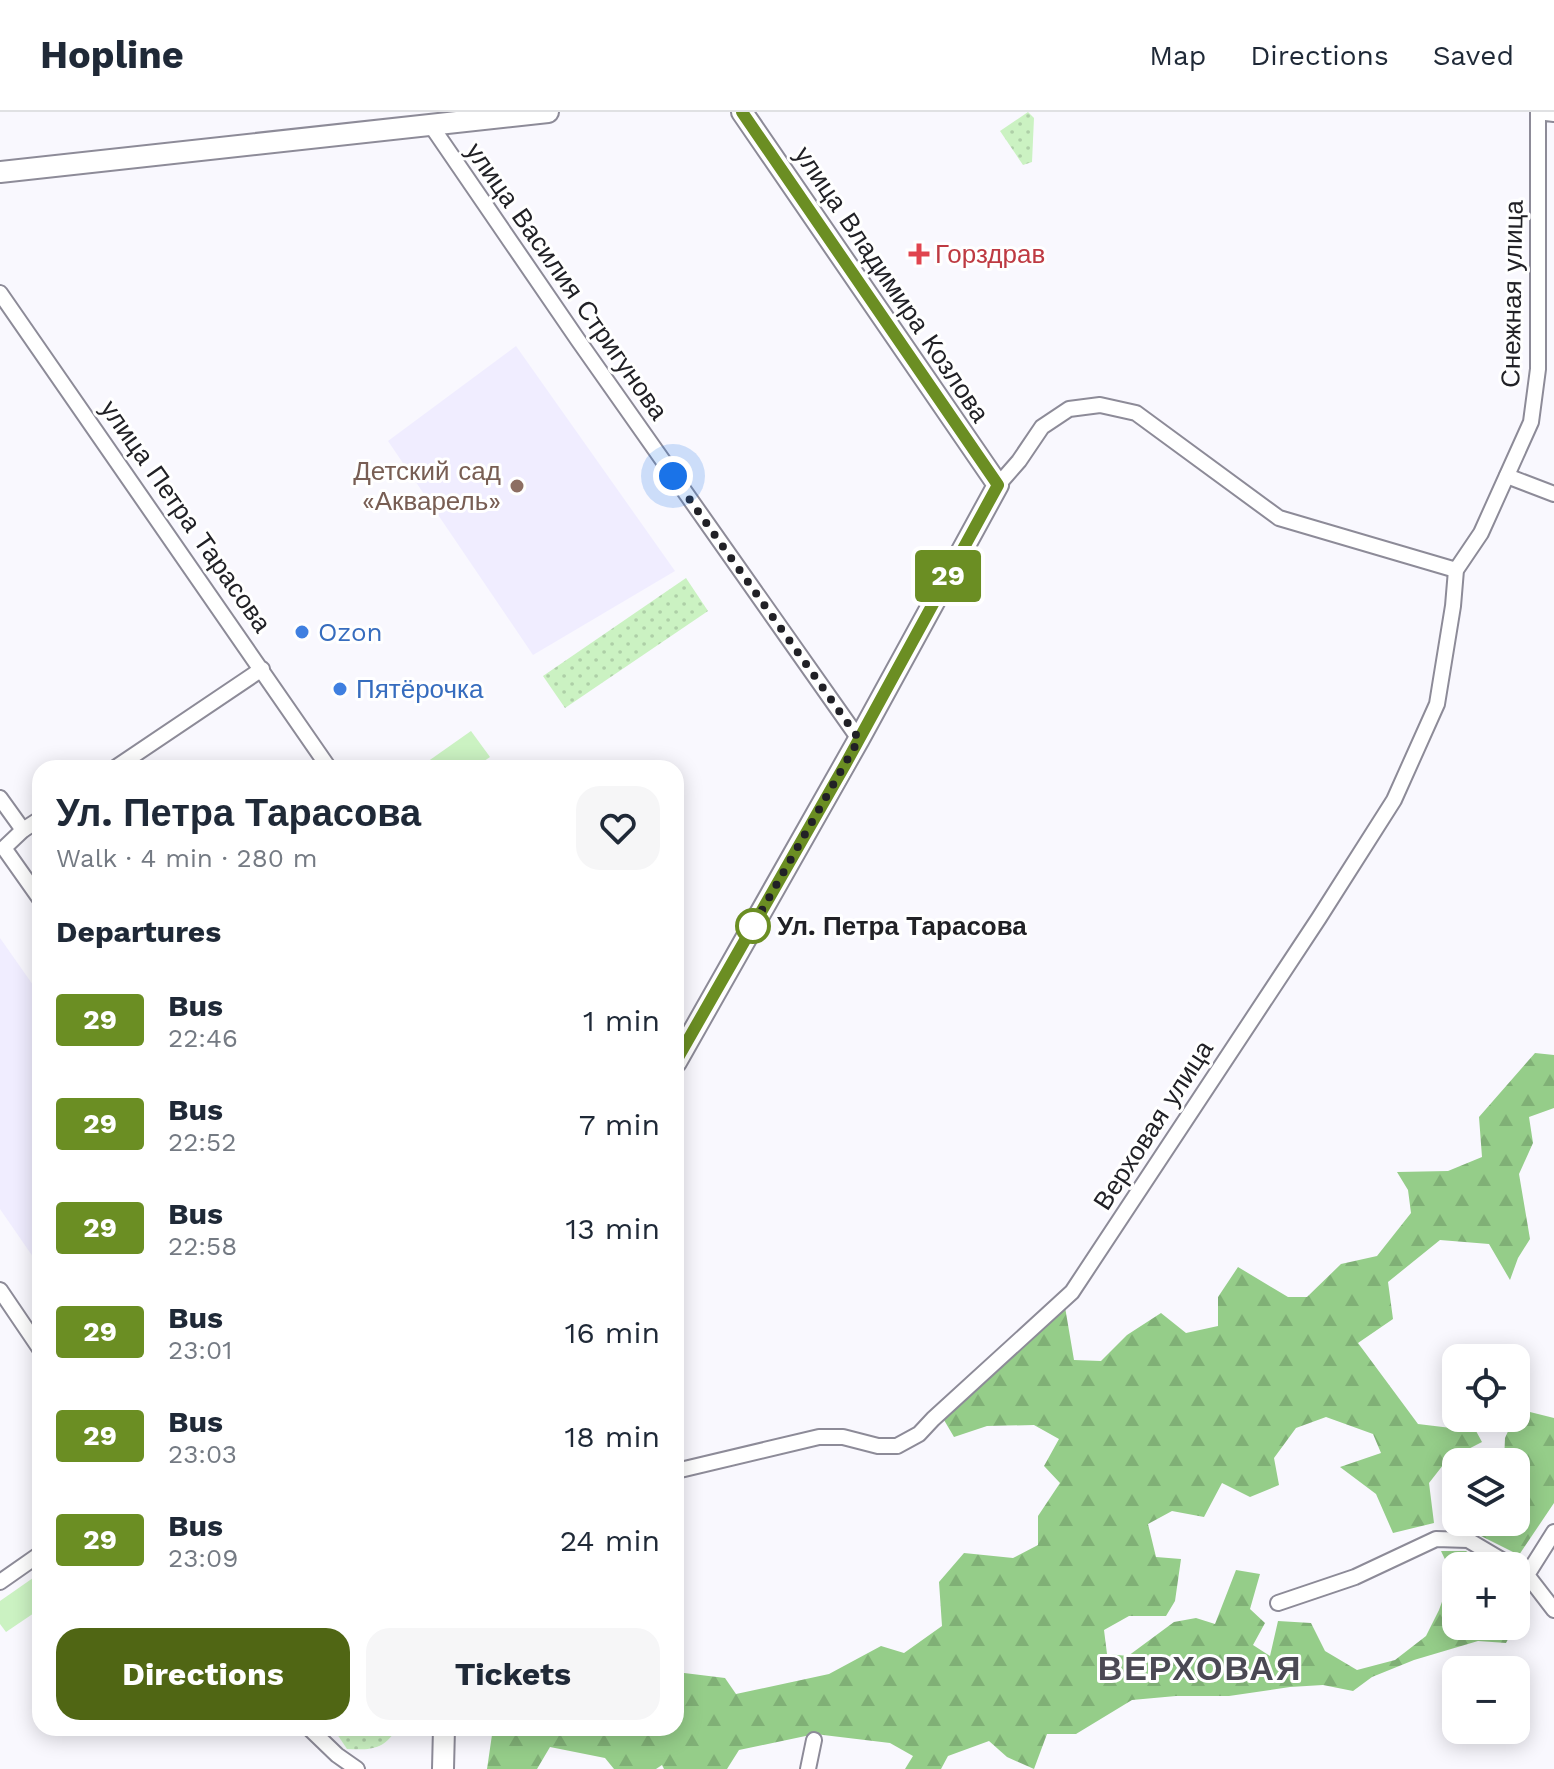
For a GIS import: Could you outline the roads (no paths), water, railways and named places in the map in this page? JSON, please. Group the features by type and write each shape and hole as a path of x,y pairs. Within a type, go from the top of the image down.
{"street":[{"path":"0,172 548,112"},
{"name":"улица Владимира Козлова","path":"742,112 998,485"},
{"name":"Снежная улица","path":"1456,570 1481,533 1531,422 1538,369 1538,112 1554,114"},
{"name":"улица Василия Стригунова","path":"430,124 859,739"},
{"name":"улица Петра Тарасова","path":"0,293 324,760"},
{"path":"684,1048 998,485 1042,427 1069,409 1100,405 1136,413 1279,518 1456,570"},
{"path":"1507,476 1554,494"},
{"name":"Верховая улица","path":"684,1469 819,1437 843,1437 878,1446 897,1446 919,1434 1072,1292 1394,800 1437,704 1456,570"},
{"path":"127,760 262,669"},
{"path":"0,798 23,830"},
{"path":"32,824 4,848 32,888"},
{"path":"0,1290 32,1337"},
{"path":"1530,1557 1554,1532"},
{"path":"1278,1603 1355,1577 1436,1539 1468,1540 1488,1552"},
{"path":"0,1582 32,1560"},
{"path":"1530,1583 1554,1610"},
{"path":"317,1736 357,1769"},
{"path":"443,1769 444,1736"},
{"path":"808,1769 814,1740"}],"place":[{"name":"Горздрав","path":"919,254"},
{"name":"Детский сад «Акварель»","path":"517,486"},
{"name":"Ozon","path":"302,632"},
{"name":"Пятёрочка","path":"340,689"},
{"name":"Ул. Петра Тарасова","path":"753,926"}],"district":[{"name":"ВЕРХОВАЯ","path":"1200,1668"}]}
